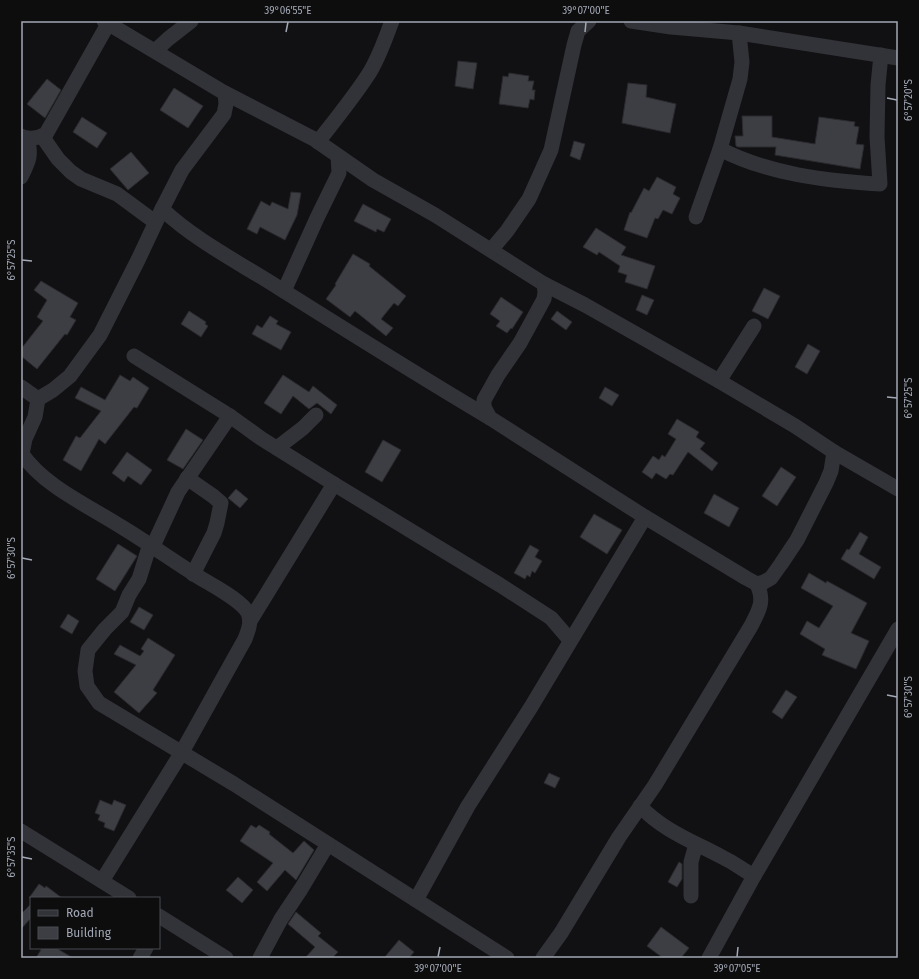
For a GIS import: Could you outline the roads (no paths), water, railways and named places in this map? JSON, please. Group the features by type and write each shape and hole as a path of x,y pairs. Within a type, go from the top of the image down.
{"street":[{"path":"155,52 168,39 191,21"},
{"path":"318,142 369,74 392,21"},
{"path":"491,250 507,231 529,200 542,172 551,150 578,31 589,21"},
{"path":"630,21 671,27 739,33 898,58"},
{"path":"24,137 38,138 46,134 106,22 225,93 318,142 373,180 435,215 544,284 719,381 795,426 834,452 898,489"},
{"path":"696,217 720,150 740,79 742,62 739,33"},
{"path":"720,150 740,160 790,172 852,182 880,184 877,137 878,85 881,55"},
{"path":"225,93 226,104 224,114 182,170 158,215 138,260 100,334 70,376 53,390 38,399 35,417 25,439 21,455 28,464 60,490 151,545 193,574 228,595 248,612 250,621"},
{"path":"42,136 58,159 71,172 81,179 117,194 178,224 401,365 490,418 645,516 757,584 762,594 760,609 751,626 654,785 619,837 561,933 543,958"},
{"path":"21,177 30,158 30,148 24,137"},
{"path":"284,291 339,173 338,156"},
{"path":"490,418 484,407 484,400 498,375 520,343 544,299 544,284"},
{"path":"719,381 754,326"},
{"path":"134,356 230,416 334,484 500,585 551,618 570,640"},
{"path":"21,387 38,399"},
{"path":"277,448 304,428 316,415"},
{"path":"230,416 178,492 151,545 139,579 129,595 122,612 105,629 88,650 85,671 87,686 99,703 182,752 507,958"},
{"path":"757,584 771,578 797,540 826,483 831,470 834,452"},
{"path":"187,478 221,503 214,533 193,574"},
{"path":"102,881 182,752 245,639 250,621 334,484"},
{"path":"416,900 468,806 531,707 645,516"},
{"path":"709,958 754,876 898,629"},
{"path":"640,806 657,822 723,857 754,876"},
{"path":"21,832 127,897"},
{"path":"260,958 281,919 328,844"},
{"path":"691,896 691,862 696,844"},
{"path":"160,919 226,958"},
{"path":"140,958 145,949"}]}
